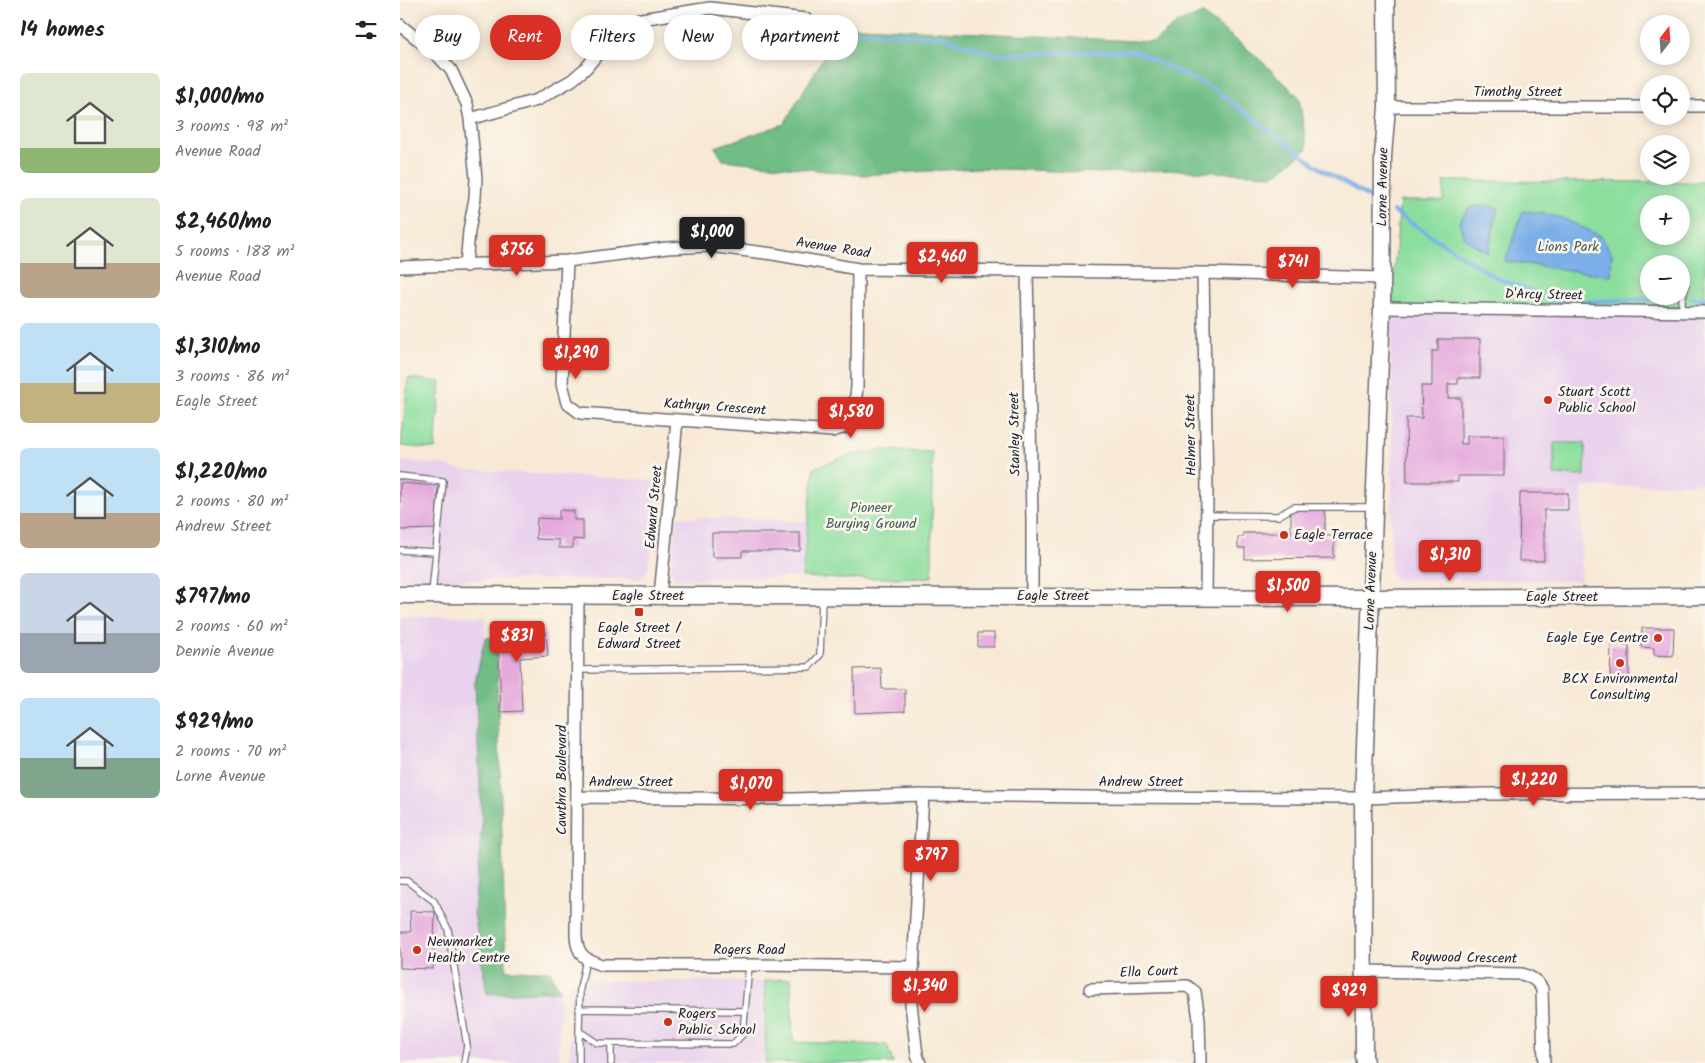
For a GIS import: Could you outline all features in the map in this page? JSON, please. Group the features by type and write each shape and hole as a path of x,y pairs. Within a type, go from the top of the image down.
{"main road":[{"name":"Lorne Avenue","path":"1365,1063 1363,798 1383,278 1383,156 1387,107 1386,0"},
{"name":"Eagle Street","path":"400,595 1370,598 1705,596"}],"street":[{"path":"470,120 536,100 566,84 586,68 617,30 635,20 710,8 771,15"},
{"path":"400,25 437,55 451,70 466,104 470,120 476,178 466,266"},
{"name":"Timothy Street","path":"1387,107 1640,106"},
{"path":"1690,106 1705,106"},
{"name":"Avenue Road","path":"400,267 567,261 667,248 709,246 773,254 858,269 1383,278"},
{"name":"Kathryn Crescent","path":"567,261 562,384 567,402 580,413 832,431 846,427 854,413 857,387 858,269"},
{"name":"Stanley Street","path":"1027,272 1032,596"},
{"name":"Helmer Street","path":"1203,274 1207,515 1206,597"},
{"name":"D'Arcy Street","path":"1382,308 1705,312"},
{"name":"Edward Street","path":"660,596 677,420"},
{"name":"Cawthra Boulevard","path":"578,596 576,946 586,960"},
{"name":"Andrew Street","path":"577,797 793,799 923,795 1089,798 1363,798 1485,794 1705,793"},
{"path":"920,1063 917,1056 911,1004 923,795"},
{"name":"Rogers Road","path":"586,960 602,965 749,964 913,967"},
{"name":"Roywood Crescent","path":"1365,971 1522,974 1529,976 1538,981 1542,989 1544,1063"},
{"name":"Ella Court","path":"1090,989 1187,986 1195,992 1200,1028 1200,1063"}],"lane":[{"path":"1682,305 1682,312"},
{"path":"400,476 442,481 431,595"},
{"path":"1207,515 1278,516 1294,507 1374,507"},
{"path":"400,550 436,552"},
{"path":"578,670 809,667 820,655 822,596"},
{"path":"400,881 407,881 434,901 448,929 467,1046 464,1063"},
{"path":"579,1063 580,988 586,960"},
{"path":"579,1031 598,1043 733,1044 743,1034 749,964"},
{"path":"579,1009 745,1011"},
{"path":"611,1043 611,1063"}],"shaded area":[{"name":"Stuart Scott Public School","path":"1391,308 1705,317 1705,483 1582,487 1581,581 1395,579 1390,572 1392,492"},
{"path":"400,461 446,465 456,469 660,481 648,570 641,579 453,580 400,578"},
{"path":"677,517 808,521 802,577 676,580 671,571"},
{"name":"Newmarket Health Centre","path":"400,616 486,616 485,638 475,683 482,825 474,912 487,994 560,991 559,1063 400,1063"},
{"name":"Rogers Public School","path":"570,981 765,981 766,1063 570,1063"}],"green space":[{"path":"1203,14 1255,55 1299,97 1307,149 1275,175 1172,170 1098,173 979,168 862,175 723,160 715,147 784,124 822,60 858,60 858,27 1154,42 1179,22"},
{"name":"Lions Park","path":"1444,181 1640,182 1640,185 1690,185 1690,182 1705,182 1705,317 1391,308 1400,201 1443,201"},
{"path":"408,378 441,382 435,449 401,446"},
{"path":"1554,443 1585,443 1585,476 1554,475"},
{"name":"Pioneer Burying Ground","path":"880,450 932,452 932,577 840,579 802,577 814,468 847,456"},
{"path":"496,637 506,970 550,971 560,991 487,994 474,912 482,825 475,683 485,638"},
{"path":"791,978 793,1042 887,1045 893,1063 766,1063 765,981"}],"water":[{"path":"1485,205 1498,208 1488,253 1464,238 1459,222 1469,208"},
{"path":"1523,211 1562,218 1601,236 1612,254 1611,276 1505,261"}],"building":[{"path":"1438,339 1480,339 1480,378 1458,378 1458,384 1448,384 1448,398 1461,398 1461,444 1467,444 1467,436 1504,436 1504,476 1458,476 1458,482 1407,482 1406,418 1422,418 1421,386 1432,386 1432,351 1438,351"},
{"path":"400,483 438,486 436,529 400,530"},
{"path":"1520,493 1568,493 1568,510 1544,510 1544,561 1519,561"},
{"name":"Eagle Terrace","path":"1325,509 1325,536 1334,536 1334,558 1245,559 1245,548 1238,548 1238,537 1243,537 1243,533 1291,533 1291,510"},
{"path":"559,510 574,511 574,520 583,520 583,540 573,539 573,548 559,548 559,540 536,539 537,518 559,519"},
{"path":"712,533 800,533 800,551 742,551 742,557 712,557"},
{"name":"Eagle Eye Centre","path":"1642,628 1674,628 1673,656 1654,655 1654,648 1641,647"},
{"path":"498,631 546,631 548,656 520,658 522,711 501,712"},
{"path":"978,633 994,633 994,647 978,647"},
{"name":"BCX Environmental Consulting","path":"1611,645 1629,645 1629,682 1610,682"},
{"path":"881,668 882,689 905,689 905,711 855,713 854,669"},
{"name":"Newmarket Health Centre","path":"410,911 435,912 433,969 400,968 400,932 411,932"}],"waterway":[{"path":"858,32 943,37 994,54 1135,51 1214,89 1321,169 1372,199"},
{"path":"1393,211 1493,276 1557,302 1640,300"},
{"path":"1693,298 1705,298"}],"place":[{"name":"Stuart Scott Public School","path":"1548,400"},
{"name":"Eagle Terrace","path":"1284,535"},
{"name":"Eagle Street / Edward Street","path":"639,612"},
{"name":"Eagle Eye Centre","path":"1658,638"},
{"name":"BCX Environmental Consulting","path":"1620,663"},
{"name":"Newmarket Health Centre","path":"417,950"},
{"name":"Rogers Public School","path":"668,1022"}]}
